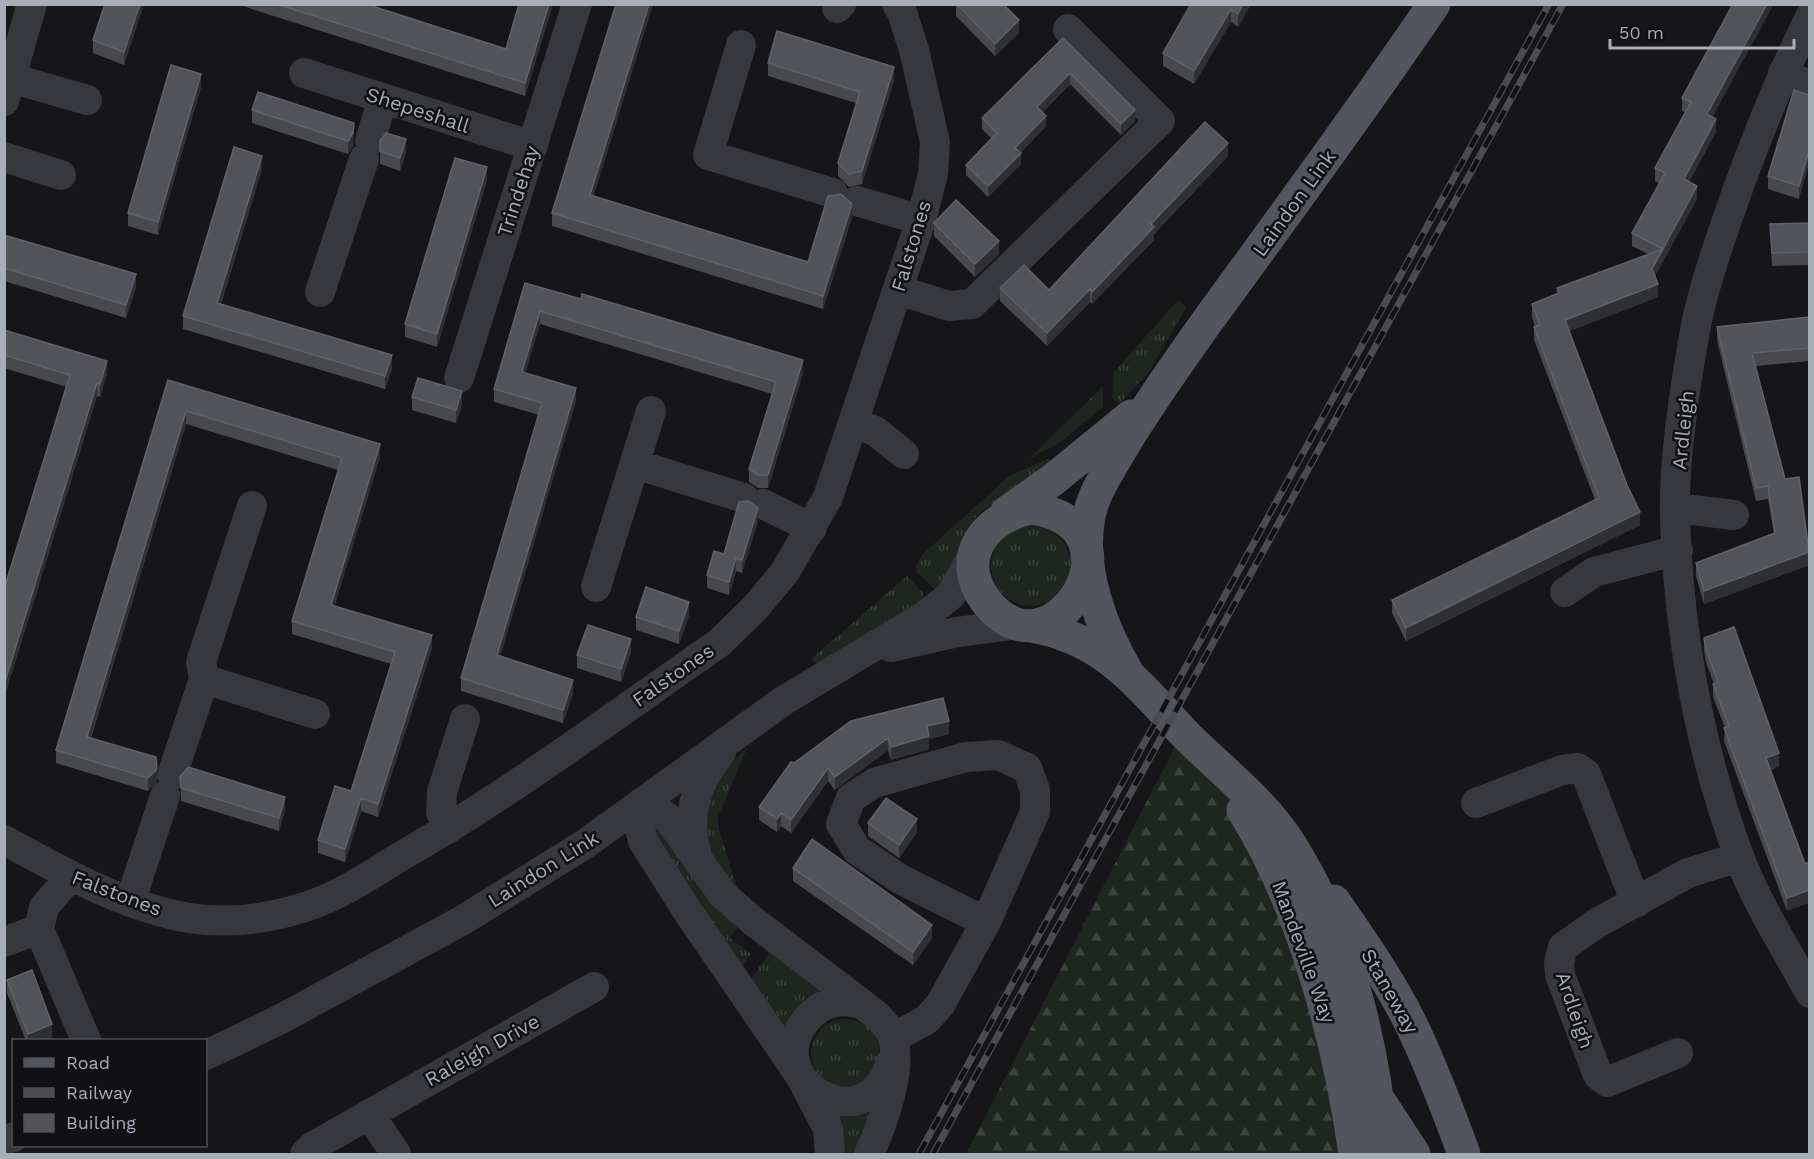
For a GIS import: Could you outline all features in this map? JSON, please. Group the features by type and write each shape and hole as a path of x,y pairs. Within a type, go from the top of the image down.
{"main road":[{"name":"Laindon Link","path":"1089,560 1087,536 1092,503 1151,399 1366,105 1434,4"},
{"name":"Laindon Link","path":"998,519 1054,479 1151,399"},
{"path":"1031,508 1060,516 1083,541 1089,560 1081,592 1072,605 1047,621 1025,625 1001,615 986,600 978,585 973,555 978,541 998,519 1015,511 1031,508"},
{"name":"Mandeville Way","path":"1089,560 1101,620 1127,672"},
{"name":"Mandeville Way","path":"1025,625 1062,633 1090,645 1127,672 1264,813 1289,843 1315,892 1350,976 1371,1053 1383,1155"},
{"name":"Mandeville Way","path":"1214,764 1257,832 1283,889 1327,1010 1343,1079 1355,1155"},
{"name":"Staneway","path":"1289,843 1335,902 1386,979 1409,1021 1437,1084 1464,1155"},
{"path":"1327,1010 1336,1031 1414,1155"}],"street":[{"path":"32,4 8,89 87,100"},
{"name":"Trindehay","path":"459,378 577,4"},
{"name":"Falstones","path":"4,840 71,876 130,902 179,916 259,920 331,897 448,829 719,642 755,608 785,572 828,497 855,423 921,220 933,174 935,142 914,50 902,12 897,4"},
{"name":"Ardleigh","path":"1809,17 1783,73 1722,235 1698,319 1681,427 1676,508 1682,613 1691,679 1713,774 1739,857 1798,944 1809,993"},
{"path":"898,290 949,306 972,304 1160,122 1068,29"},
{"path":"741,45 708,155 921,220"},
{"name":"Shepeshall","path":"304,73 533,146"},
{"path":"1783,73 1809,86"},
{"path":"321,292 383,99"},
{"path":"4,157 61,175"},
{"path":"596,587 651,411"},
{"path":"855,423 875,431 904,454"},
{"path":"634,464 754,501 812,528"},
{"path":"130,902 204,679 201,662 252,506"},
{"path":"1676,508 1734,515"},
{"path":"1565,592 1594,572 1678,550"},
{"name":"Laindon Link","path":"207,1055 279,1020 463,920 585,844 783,701 939,606 963,577 973,555"},
{"name":"Laindon Link","path":"862,654 957,632 1025,625"},
{"path":"204,679 315,714"},
{"path":"448,829 441,812 442,792 465,719"},
{"path":"706,873 696,853 690,817 703,779 719,754 738,733"},
{"path":"862,1004 845,1000 833,1002 817,1009 798,1031 794,1049 801,1077 824,1097 852,1102 865,1098 875,1091 884,1081 893,1046 926,1020 940,1005 986,922 1035,812 1035,790 1027,768 998,755 966,757 874,783 851,798 841,824 857,850 900,879 986,922"},
{"path":"1476,803 1562,770 1578,768 1586,774 1636,903"},
{"path":"830,1155 828,1129 801,1077 654,860 637,824 636,814 641,803 650,805 668,818 681,833 723,895 881,1020 893,1046 889,1104 869,1155"},
{"path":"585,844 608,837 624,837 638,843 654,860"},
{"name":"Ardleigh","path":"1678,1053 1607,1082 1598,1075 1560,975 1559,963 1563,947 1597,923 1688,873 1739,857"},
{"path":"71,876 44,907 39,928 85,1039"},
{"path":"4,942 39,928"},
{"name":"Raleigh Drive","path":"305,1155 312,1147 594,987"},
{"path":"369,1114 396,1155"}],"green space":[{"path":"1178,300 1186,307 1149,372 1119,404 1112,397 1114,372"},
{"path":"1103,386 1103,407 1058,444 1029,459"},
{"path":"1048,459 1050,462 977,515 968,530 954,567 936,590 917,573 916,564 924,553 1009,476"},
{"path":"1031,526 1046,529 1059,538 1068,551 1071,566 1068,581 1059,594 1046,603 1031,606 1016,603 1003,594 994,581 991,566 994,551 1003,538 1016,529"},
{"path":"907,576 923,593 926,603 816,664 811,659"},
{"path":"1183,731 1257,832 1355,1154 966,1154"},
{"path":"747,748 718,817 718,826 737,888 723,878 712,858 705,824 712,792 731,763"},
{"path":"659,828 739,926 730,938 751,954 741,967 652,830"},
{"path":"771,950 824,990 798,1008 785,1029 750,981"},
{"path":"838,1019 852,1019 864,1024 874,1034 879,1053 874,1072 864,1082 852,1087 838,1087 826,1082 816,1072 811,1060 811,1046 816,1034 826,1024"},
{"path":"875,1110 857,1154 843,1154 837,1117 851,1117"}],"building":[{"path":"105,4 140,4 124,52 93,40"},
{"path":"277,4 366,4 506,49 519,4 549,4 525,83"},
{"path":"616,4 649,4 590,195 808,262 828,196 841,194 852,204 823,296 552,213"},
{"path":"957,4 1003,4 1019,20 995,44"},
{"path":"1191,4 1243,4 1238,14 1231,9 1194,71 1163,53"},
{"path":"1733,4 1767,4 1707,114 1716,119 1684,179 1697,186 1663,249 1632,233 1665,173 1655,168 1691,102 1682,98"},
{"path":"777,31 894,67 862,171 849,174 838,163 860,92 768,63"},
{"path":"1063,38 1135,110 1121,124 1070,73 1037,107 1046,116 1015,148 1021,153 988,186 966,165 997,133 982,118"},
{"path":"171,65 201,74 158,222 128,213"},
{"path":"1794,90 1809,95 1809,151 1799,186 1768,176"},
{"path":"258,92 354,123 353,133 348,141 252,110"},
{"path":"1205,122 1228,143 1151,224 1154,227 1092,292 1090,289 1047,333 1000,288 1024,265 1049,290"},
{"path":"386,133 406,139 400,158 380,151 380,141"},
{"path":"234,147 262,156 217,303 392,355 385,376 183,316"},
{"path":"455,158 487,167 437,334 405,324"},
{"path":"956,200 999,241 975,264 934,223"},
{"path":"1809,223 1809,252 1772,253 1770,224"},
{"path":"4,235 136,274 126,305 4,268"},
{"path":"1663,249 1652,269 1658,284 1565,320 1627,485 1640,512 1406,628 1392,600 1599,498 1534,327 1540,325 1532,304 1559,293 1557,288"},
{"path":"525,283 581,299 582,294 803,360 768,475 758,475 749,469 776,382 540,311 522,372 576,388 497,655 573,680 563,710 461,678 542,403 494,389"},
{"path":"1809,317 1809,348 1752,353 1785,479 1799,477 1809,552 1704,591 1696,563 1775,533 1768,486 1756,488 1717,327"},
{"path":"4,330 107,361 100,384 97,383 4,685 4,589 70,375 4,355"},
{"path":"418,378 462,391 456,410 412,397"},
{"path":"168,380 380,444 331,605 432,635 378,804 361,798 345,849 318,840 335,786 351,791 395,652 292,621 342,458 186,411 87,737 156,757 157,769 148,778 56,750"},
{"path":"749,501 758,508 742,560 736,558 729,582 707,575 714,551 724,554 739,502"},
{"path":"646,587 689,602 679,631 636,617"},
{"path":"588,625 631,639 621,669 577,655"},
{"path":"1734,627 1779,753 1766,758 1805,864 1809,862 1809,890 1787,898 1724,728 1729,726 1713,684 1718,682 1706,649 1704,638"},
{"path":"943,698 949,721 927,726 929,736 891,747 888,738 835,777 828,768 791,820 781,813 777,819 759,807 791,762 794,763 851,721"},
{"path":"188,767 285,797 279,818 181,788 180,777"},
{"path":"886,798 917,819 899,845 868,823"},
{"path":"812,839 932,925 913,952 793,868"},
{"path":"32,970 52,1024 28,1034 7,980"}],"railway":[{"path":"919,1154 1549,4"},
{"path":"933,1154 1563,4"}]}
